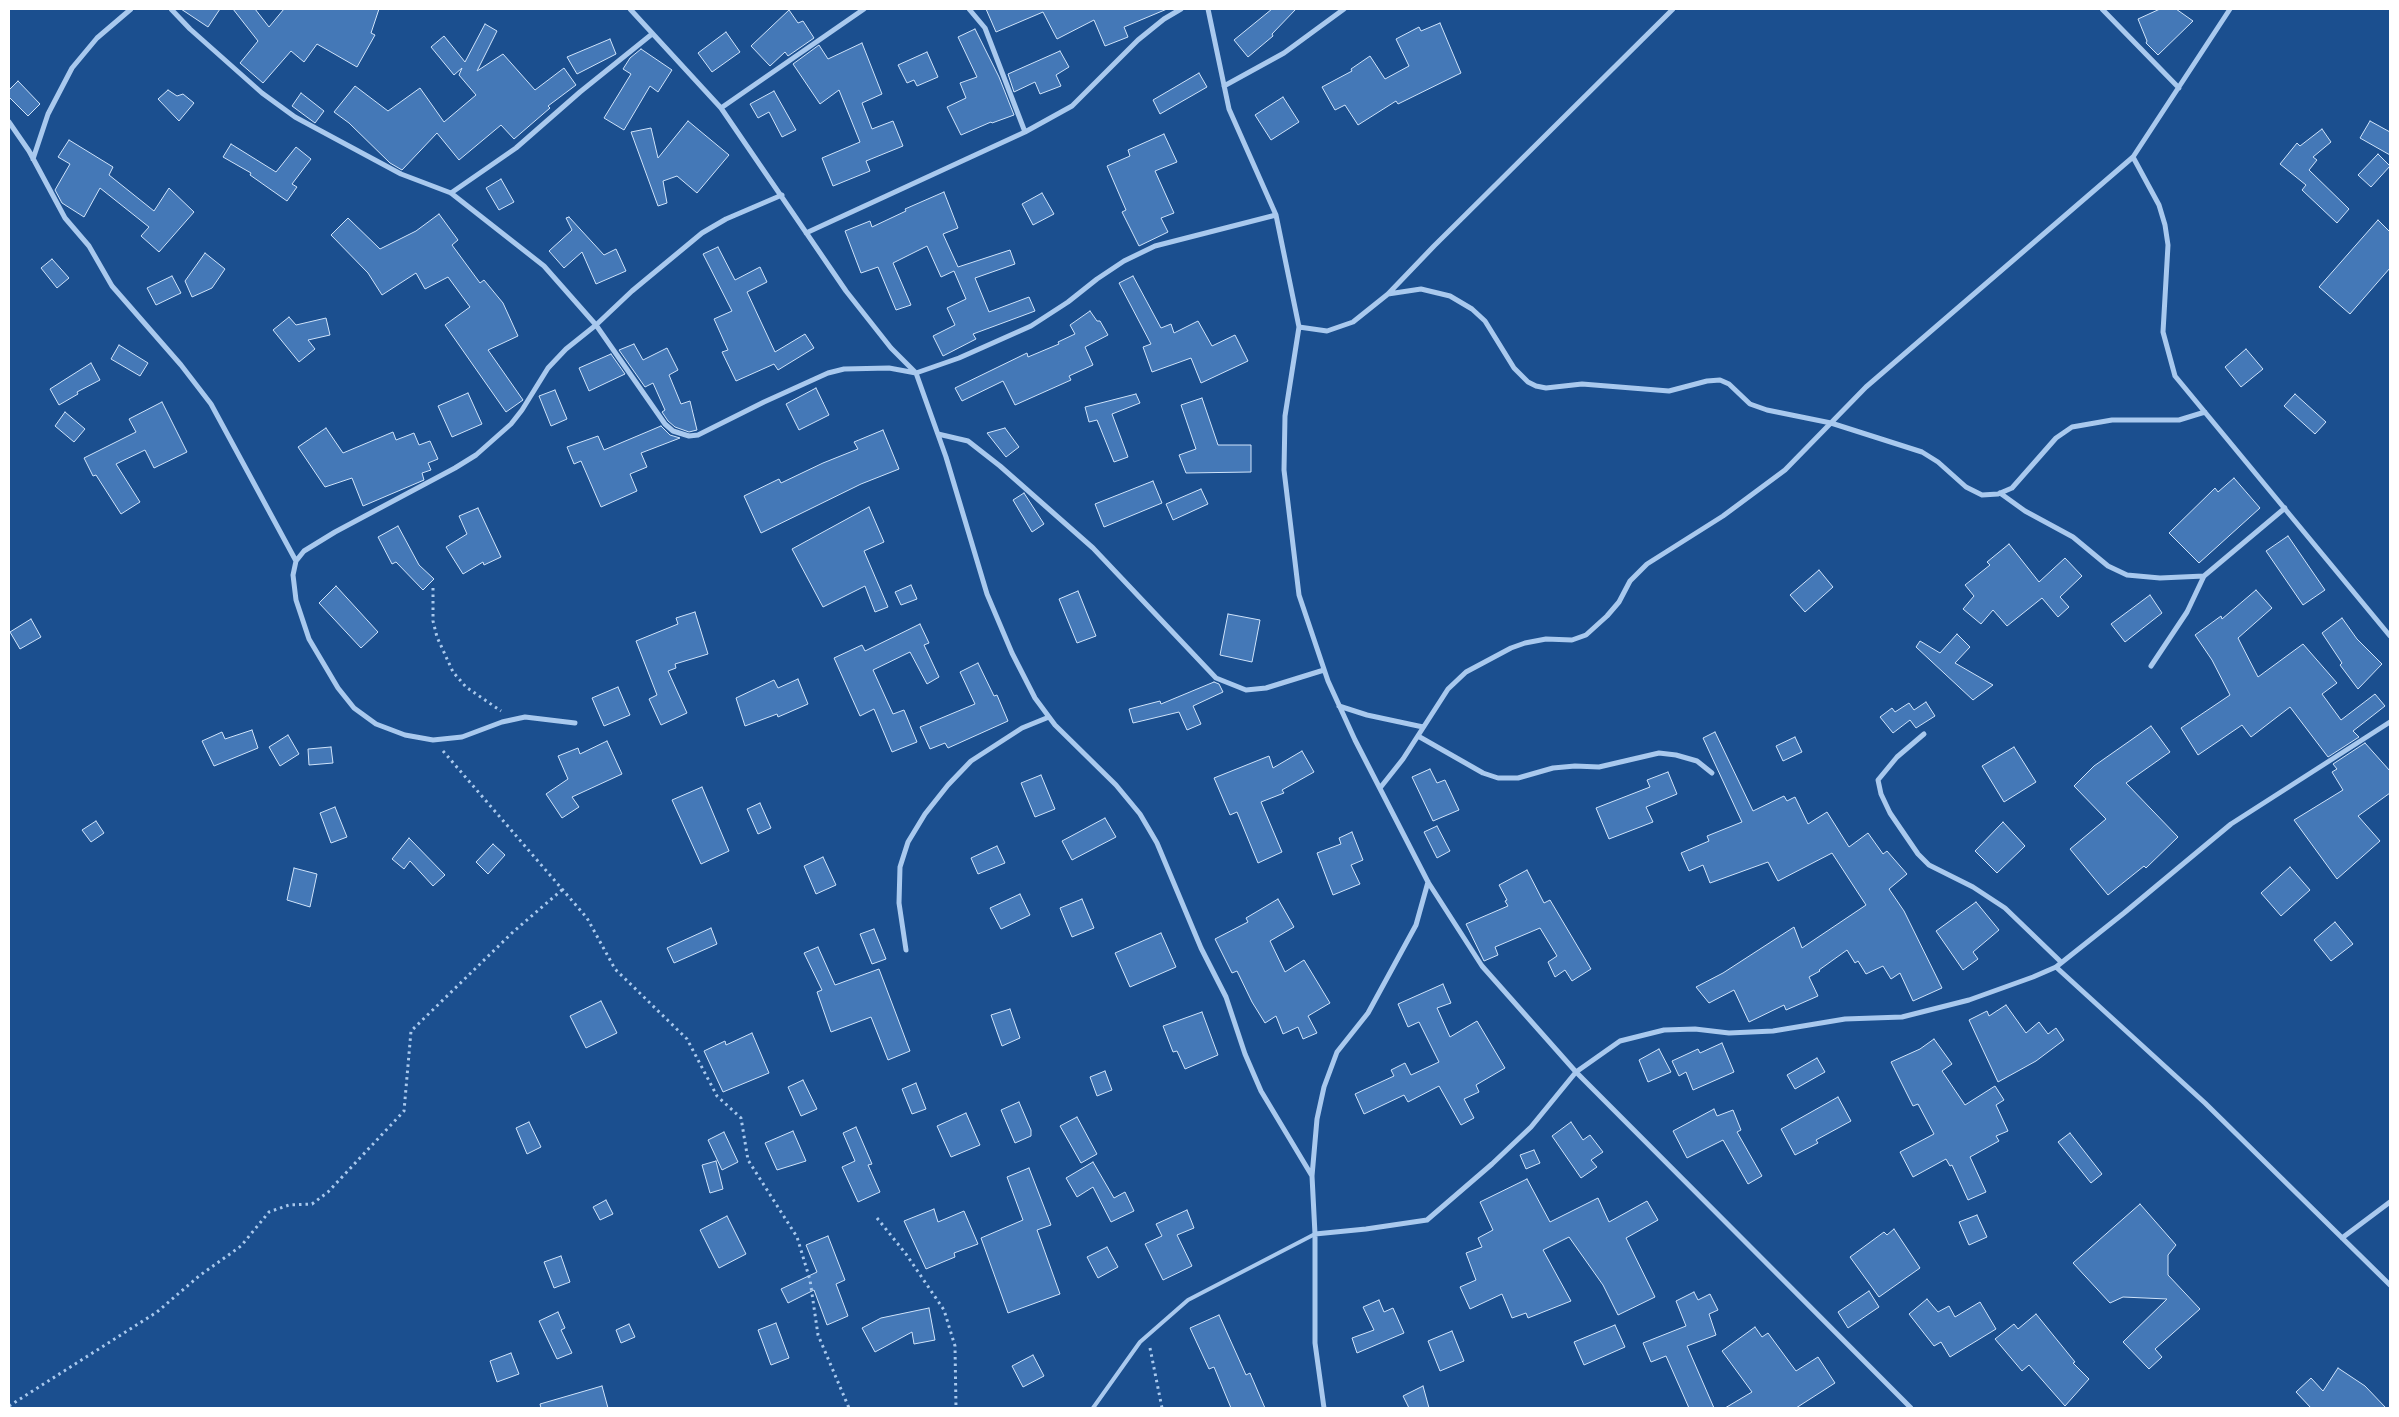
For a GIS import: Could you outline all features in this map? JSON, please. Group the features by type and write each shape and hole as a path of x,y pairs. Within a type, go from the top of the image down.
{"street":[{"path":"33,160 48,114 72,68 97,38 130,9"},
{"path":"171,9 190,29 262,92 295,117 401,174 451,193 544,266 596,324 657,415 673,432 689,436 698,435 828,373 881,368 916,373 959,358 1031,326 1068,302 1104,274 1155,246 1276,214"},
{"path":"630,9 721,108 846,291 891,348 916,373 938,434 987,594 1012,653 1035,698 1055,726 1116,785 1140,814 1156,843 1200,948 1226,997 1245,1054 1261,1090 1312,1176"},
{"path":"721,108 864,9"},
{"path":"970,9 985,28 1025,132"},
{"path":"806,233 1025,132 1072,106 1138,40 1164,19 1181,9"},
{"path":"1208,9 1229,110 1276,214 1300,327 1285,416 1284,470 1299,595 1324,670 1339,706 1380,788 1428,882 1482,966 1576,1072 1911,1408"},
{"path":"1224,86 1284,53 1344,9"},
{"path":"1300,327 1327,332 1353,322 1388,294 1434,246 1674,9"},
{"path":"2102,9 2179,88"},
{"path":"1380,788 1456,681 1487,660 1525,643 1546,639 1572,640 1586,635 1607,616 1619,602 1630,581 1647,564 1717,520 1785,470 1866,387 2133,157 2230,9"},
{"path":"451,193 516,148 580,92 652,34"},
{"path":"9,122 16,130 65,218 89,246 112,286 211,404 296,562"},
{"path":"2133,157 2159,205 2168,245 2163,332 2175,376 2390,636"},
{"path":"575,722 526,717 462,737 433,740 406,735 376,724 354,708 338,688 309,639 301,620 293,575 296,562 304,551 455,468 491,443 522,410 548,368 566,349 632,290 702,233 726,219 782,195"},
{"path":"1388,294 1421,288 1450,296 1472,309 1485,321 1514,368 1528,382 1536,386 1546,388 1582,384 1669,392 1707,381 1720,380 1729,384 1750,404 1767,410 1831,423 1922,452 1938,462 1966,487 1982,495 2000,493 2012,488 2056,438 2072,427 2112,420 2179,420 2205,412"},
{"path":"938,434 968,441 1007,472 1093,548 1216,678 1246,690 1266,688 1324,670"},
{"path":"2000,493 2019,507 2073,537 2108,566 2127,575 2160,578 2204,576"},
{"path":"2151,666 2188,612 2204,576 2285,508"},
{"path":"1339,706 1367,715 1423,727"},
{"path":"906,950 899,903 900,867 908,842 925,814 948,785 972,761 1022,728 1049,717"},
{"path":"1315,1234 1366,1230 1427,1220 1492,1164 1531,1127 1576,1072 1620,1041 1664,1030 1695,1029 1729,1033 1773,1031 1845,1019 1902,1017 1969,1000 2034,977 2056,966 2124,913 2231,824 2390,722"},
{"path":"1924,734 1898,757 1878,780 1881,794 1890,813 1918,854 1929,865 1973,887 2005,908 2061,962"},
{"path":"1418,736 1483,773 1498,778 1518,778 1553,768 1575,766 1598,767 1659,753 1676,755 1697,761 1712,774"},
{"path":"1324,1408 1315,1343 1315,1234 1312,1176 1317,1119 1324,1087 1336,1052 1368,1013 1416,925 1428,882"},
{"path":"2056,966 2205,1103 2390,1284"},
{"path":"2342,1238 2390,1202"}],"lane":[{"path":"1093,1408 1140,1342 1188,1300 1315,1234"}],"path":[{"path":"433,588 433,621 437,637 453,672 466,687 514,720"},
{"path":"433,740 587,918 615,969 687,1039 716,1096 741,1118 748,1160 797,1237 810,1280 818,1335 849,1408"},
{"path":"9,1406 157,1312 199,1276 241,1246 269,1212 289,1205 312,1204 328,1192 404,1111 411,1031 513,932 563,889"},
{"path":"877,1218 906,1254 944,1310 955,1346 956,1408"},
{"path":"1148,1335 1162,1408"}],"building":[{"path":"181,9 220,9 208,27"},
{"path":"233,9 255,9 269,27 284,9 379,9 371,33 375,35 357,67 317,44 304,62 291,51 263,83 240,63 258,41"},
{"path":"986,9 1167,9 1124,27 1128,37 1105,46 1094,20 1057,39 1043,12 996,32"},
{"path":"1272,9 1296,9 1272,34 1273,36 1248,57 1234,40"},
{"path":"2160,9 2176,9 2193,21 2158,55 2146,43 2147,41 2138,19"},
{"path":"789,10 798,23 803,21 814,38 788,56 785,52 770,66 751,46"},
{"path":"1440,23 1461,73 1398,104 1396,101 1358,125 1345,105 1335,110 1322,87 1352,71 1351,69 1370,56 1385,79 1409,66 1396,39 1419,27 1421,31"},
{"path":"485,24 497,31 477,71 503,54 535,90 564,68 576,85 548,106 550,108 514,139 501,125 459,160 437,133 402,170 390,163 349,123 334,112 355,86 388,111 420,88 444,122 476,95 459,75 462,68 454,75 431,47 444,36 465,62"},
{"path":"975,29 999,77 1014,115 991,122 961,135 947,107 966,98 960,83 977,77 958,37"},
{"path":"726,32 740,52 712,72 698,53"},
{"path":"610,39 616,54 577,74 567,57"},
{"path":"862,43 882,94 862,103 872,129 893,121 903,146 866,161 870,171 833,186 822,158 860,142 839,90 820,104 793,64 819,45 828,59"},
{"path":"641,49 672,70 658,92 650,86 624,130 604,118 631,74 623,69 630,58"},
{"path":"1060,51 1069,67 1056,75 1061,86 1040,94 1035,82 1014,92 1008,74"},
{"path":"927,52 938,77 917,86 914,80 907,83 898,65"},
{"path":"1199,73 1207,87 1160,114 1153,100"},
{"path":"18,81 40,104 28,116 9,97 9,90"},
{"path":"168,90 177,96 183,94 194,103 179,121 158,99"},
{"path":"774,91 796,130 782,137 769,112 758,118 750,104"},
{"path":"301,93 324,111 315,123 292,106"},
{"path":"1283,97 1299,122 1271,140 1255,115"},
{"path":"688,121 729,155 697,193 677,176 663,181 667,203 658,206 631,132 651,128 658,158"},
{"path":"2370,121 2390,132 2390,155 2360,138"},
{"path":"2322,129 2331,142 2313,157 2317,160 2309,170 2349,209 2337,223 2302,190 2306,185 2280,164 2297,143 2300,146"},
{"path":"1164,134 1177,162 1155,171 1174,213 1161,218 1168,232 1139,246 1122,212 1126,210 1107,166 1130,156 1128,150"},
{"path":"69,140 113,167 109,175 154,211 169,188 194,212 159,252 141,236 149,227 100,188 84,217 62,203 55,190 70,164 58,157"},
{"path":"231,144 276,172 296,147 311,159 292,184 297,187 287,201 250,175 251,173 223,157"},
{"path":"2378,154 2390,166 2371,187 2358,175"},
{"path":"501,179 514,202 499,210 486,188"},
{"path":"944,192 958,228 943,234 958,267 1010,250 1015,264 975,278 989,312 1029,297 1035,311 973,334 976,339 943,356 933,336 955,325 947,308 966,299 954,271 941,277 927,246 893,263 911,305 896,310 878,267 861,273 845,231 870,221 872,227 906,211 905,209"},
{"path":"1042,193 1054,214 1033,225 1022,204"},
{"path":"439,214 458,240 452,245 480,283 484,280 503,303 518,336 488,350 523,400 506,412 445,325 470,307 448,277 425,289 416,273 382,295 368,273 331,235 348,218 380,249 416,231"},
{"path":"569,217 604,255 616,249 626,271 596,284 582,252 564,268 549,251 572,230 566,218"},
{"path":"2378,220 2390,232 2390,268 2350,314 2319,287"},
{"path":"718,247 735,280 760,267 767,282 747,292 775,352 805,334 814,348 778,370 774,364 736,381 722,352 728,350 714,319 732,311 703,254"},
{"path":"205,253 225,269 212,288 192,297 185,281"},
{"path":"52,259 69,278 57,288 41,268"},
{"path":"172,276 181,293 156,305 147,288"},
{"path":"1133,276 1161,328 1171,324 1174,333 1198,321 1212,346 1235,335 1248,361 1201,383 1191,358 1152,372 1143,347 1151,344 1119,283"},
{"path":"1090,311 1097,321 1100,321 1108,335 1085,347 1093,365 1069,376 1071,380 1015,405 1003,381 962,401 955,388 1027,353 1028,357 1059,344 1058,342 1075,334 1070,325"},
{"path":"289,317 296,325 326,318 330,335 308,340 315,349 299,362 273,330"},
{"path":"634,344 643,360 667,348 678,370 669,375 681,404 690,401 697,430 689,432 675,427 668,421 662,412 665,410 653,383 645,387 619,350"},
{"path":"119,345 148,363 140,376 111,359"},
{"path":"2246,349 2263,369 2241,387 2225,367"},
{"path":"611,354 625,374 589,391 579,368"},
{"path":"91,363 100,380 77,392 78,394 59,405 50,389"},
{"path":"816,388 829,415 799,430 786,404"},
{"path":"555,390 567,419 551,426 539,396"},
{"path":"468,393 482,424 452,437 438,406"},
{"path":"1136,394 1140,403 1112,414 1128,457 1114,462 1097,420 1089,422 1085,407"},
{"path":"2295,394 2326,422 2315,434 2284,406"},
{"path":"1202,398 1218,445 1251,445 1251,472 1186,473 1179,455 1196,449 1181,405"},
{"path":"162,402 187,452 154,468 145,450 116,464 140,502 121,514 96,475 93,476 84,458 136,432 129,419"},
{"path":"65,412 85,429 74,442 55,426"},
{"path":"661,426 670,435 680,438 641,453 647,467 630,474 637,491 601,507 581,461 574,464 567,447 598,436 604,450"},
{"path":"326,428 343,453 393,432 396,440 414,433 419,445 430,441 438,459 428,463 431,470 422,473 424,480 363,506 352,478 325,487 298,447"},
{"path":"1005,428 1019,447 1006,457 987,433"},
{"path":"883,430 899,469 861,484 761,533 744,496 779,479 781,483 858,449 854,442"},
{"path":"2234,478 2260,508 2199,563 2169,533 2215,488 2218,492"},
{"path":"1153,481 1162,503 1104,527 1095,504"},
{"path":"1201,489 1208,504 1173,520 1166,504"},
{"path":"1024,493 1044,524 1032,532 1013,500"},
{"path":"869,507 884,542 864,551 888,607 875,612 865,586 823,607 792,549"},
{"path":"478,508 501,557 484,565 483,562 463,574 446,547 467,534 459,516"},
{"path":"398,526 419,565 434,579 423,590 396,562 392,564 378,537"},
{"path":"2288,536 2325,590 2303,605 2266,551"},
{"path":"2009,544 2039,582 2065,558 2082,576 2060,597 2069,607 2058,617 2042,598 2007,626 1993,610 1981,624 1963,609 1974,596 1965,585 1990,565 1987,562"},
{"path":"1819,570 1833,587 1805,612 1790,595"},
{"path":"911,585 917,599 901,605 895,592"},
{"path":"336,586 378,632 361,648 319,603"},
{"path":"2256,590 2272,608 2238,638 2258,677 2303,644 2337,683 2322,694 2341,720 2375,694 2385,706 2353,731 2359,737 2328,757 2290,707 2251,737 2242,725 2198,755 2181,728 2230,695 2212,660 2195,635 2221,616 2222,619"},
{"path":"1078,591 1096,636 1077,643 1059,599"},
{"path":"2150,595 2162,613 2125,642 2111,624"},
{"path":"695,612 708,654 675,664 676,668 668,671 687,713 661,725 649,699 657,695 636,641 678,624 676,618"},
{"path":"1228,614 1260,620 1252,662 1220,655"},
{"path":"2342,618 2357,639 2382,664 2358,689 2340,665 2342,663 2322,633"},
{"path":"31,619 41,637 20,649 10,632"},
{"path":"920,624 929,643 924,645 939,677 927,684 910,652 873,670 893,714 904,710 917,742 892,752 874,709 860,716 834,658 862,645 865,651"},
{"path":"1957,634 1970,647 1955,663 1993,685 1973,700 1916,647 1920,641 1940,653"},
{"path":"978,663 994,696 997,695 1008,721 948,748 945,743 930,749 920,727 975,704 960,672"},
{"path":"798,679 808,704 778,717 777,714 745,726 736,698 774,680 778,688"},
{"path":"1214,682 1219,684 1223,692 1193,706 1201,724 1187,730 1179,712 1133,723 1129,709 1160,701 1161,704"},
{"path":"618,687 630,715 604,726 592,698"},
{"path":"1926,702 1935,716 1916,728 1910,720 1893,733 1880,717 1892,708 1895,712 1909,703 1914,710"},
{"path":"2151,726 2170,752 2126,783 2178,837 2146,868 2144,866 2108,895 2070,849 2106,819 2074,786 2094,766"},
{"path":"252,730 258,748 214,766 202,741 222,732 225,739"},
{"path":"1715,732 1753,811 1784,796 1787,801 1795,797 1808,824 1827,812 1849,847 1868,833 1883,854 1887,851 1907,874 1889,889 1904,911 1942,988 1913,1001 1900,973 1891,979 1883,966 1866,974 1858,961 1855,963 1847,950 1809,977 1818,996 1786,1010 1784,1005 1749,1022 1734,990 1709,1003 1696,987 1723,973 1794,927 1802,948 1866,905 1832,853 1778,881 1768,862 1710,883 1703,865 1689,871 1681,853 1709,841 1707,836 1742,822 1703,738"},
{"path":"288,735 299,754 280,766 269,747"},
{"path":"1795,737 1802,752 1783,761 1776,746"},
{"path":"607,741 622,774 572,797 579,807 562,818 546,794 568,779 558,756 578,748 580,754"},
{"path":"2365,743 2390,771 2390,793 2358,816 2380,841 2337,879 2294,820 2343,790 2332,772 2337,769 2333,764"},
{"path":"331,747 333,763 309,765 308,749"},
{"path":"2014,747 2036,782 2004,802 1982,766"},
{"path":"1302,751 1314,772 1282,790 1284,793 1261,802 1282,852 1258,863 1237,812 1230,815 1214,778 1269,756 1273,768"},
{"path":"1430,769 1437,783 1445,780 1459,810 1433,821 1412,777"},
{"path":"1668,772 1677,794 1646,807 1653,822 1609,839 1596,808 1650,787 1647,780"},
{"path":"1041,775 1055,809 1035,817 1021,783"},
{"path":"702,787 729,851 701,864 672,800"},
{"path":"760,803 771,828 758,834 747,809"},
{"path":"335,807 347,837 331,843 320,813"},
{"path":"1105,818 1116,837 1072,860 1062,841"},
{"path":"96,821 104,833 91,842 82,830"},
{"path":"2003,822 2025,846 1997,873 1975,851"},
{"path":"1437,826 1450,851 1437,858 1424,832"},
{"path":"1352,832 1363,860 1351,865 1360,884 1333,895 1317,853 1341,844 1339,838"},
{"path":"409,838 445,875 433,886 410,861 404,869 392,859"},
{"path":"493,844 505,855 488,874 476,862"},
{"path":"997,846 1005,863 978,874 971,858"},
{"path":"823,857 836,885 816,894 804,866"},
{"path":"2290,867 2310,890 2281,916 2261,893"},
{"path":"294,868 317,874 310,907 287,900"},
{"path":"1527,870 1544,903 1550,900 1591,969 1572,981 1565,970 1555,977 1548,962 1557,956 1540,928 1495,947 1498,955 1484,961 1466,924 1508,906 1499,885"},
{"path":"1020,894 1030,915 1001,929 990,908"},
{"path":"1082,899 1094,928 1072,937 1060,908"},
{"path":"1278,899 1294,927 1270,941 1285,972 1304,960 1330,1003 1308,1016 1317,1033 1303,1039 1298,1027 1283,1034 1276,1016 1265,1023 1237,971 1232,973 1215,939 1248,922 1246,918"},
{"path":"1976,902 1999,930 1973,952 1978,959 1963,970 1936,931"},
{"path":"2335,922 2353,944 2331,961 2314,940"},
{"path":"711,928 717,944 674,963 667,948"},
{"path":"874,929 886,959 872,964 860,934"},
{"path":"1161,933 1176,967 1130,987 1115,953"},
{"path":"818,947 835,985 879,969 910,1051 888,1060 871,1017 831,1032 817,992 822,990 804,953"},
{"path":"1443,984 1451,1003 1437,1008 1450,1037 1477,1021 1505,1068 1476,1085 1479,1092 1464,1099 1474,1118 1461,1125 1439,1086 1408,1102 1404,1095 1364,1114 1355,1094 1394,1076 1391,1070 1405,1063 1411,1075 1439,1062 1419,1022 1408,1027 1398,1004"},
{"path":"601,1001 617,1033 586,1048 570,1016"},
{"path":"2006,1005 2026,1033 2039,1022 2048,1034 2056,1028 2064,1040 2036,1061 1998,1082 1969,1020 1987,1011 1989,1016"},
{"path":"1010,1009 1020,1038 1002,1046 991,1015"},
{"path":"1202,1012 1218,1055 1185,1069 1177,1051 1173,1052 1163,1026"},
{"path":"752,1033 769,1073 723,1092 704,1051 725,1041 726,1045"},
{"path":"1934,1039 1952,1064 1942,1071 1965,1105 1995,1086 2004,1100 1996,1105 2008,1131 1996,1136 1999,1141 1970,1157 1986,1192 1968,1200 1952,1165 1950,1166 1946,1159 1913,1177 1900,1152 1934,1134 1918,1104 1913,1106 1891,1062 1920,1049"},
{"path":"1722,1043 1734,1072 1693,1090 1686,1072 1679,1076 1672,1061 1698,1049 1700,1053"},
{"path":"1659,1049 1671,1072 1648,1082 1639,1060"},
{"path":"1817,1058 1825,1072 1795,1089 1787,1075"},
{"path":"1105,1071 1112,1090 1097,1096 1090,1077"},
{"path":"803,1080 817,1109 801,1116 788,1087"},
{"path":"916,1083 926,1109 912,1114 902,1089"},
{"path":"1838,1097 1851,1121 1816,1140 1818,1143 1795,1155 1781,1129"},
{"path":"1019,1102 1031,1130 1031,1136 1015,1143 1001,1110"},
{"path":"1714,1109 1717,1116 1733,1110 1741,1130 1737,1132 1762,1176 1748,1184 1723,1140 1687,1158 1673,1131"},
{"path":"966,1113 980,1145 951,1157 937,1126"},
{"path":"1077,1117 1097,1154 1081,1163 1060,1126"},
{"path":"529,1122 541,1147 527,1154 516,1128"},
{"path":"1571,1122 1583,1140 1590,1135 1603,1152 1591,1160 1597,1167 1581,1178 1552,1136"},
{"path":"856,1127 872,1164 868,1165 880,1192 858,1202 842,1167 855,1161 843,1133"},
{"path":"793,1131 806,1161 777,1170 765,1143"},
{"path":"724,1132 738,1162 722,1170 708,1140"},
{"path":"2070,1133 2102,1174 2091,1183 2058,1142"},
{"path":"1534,1150 1540,1163 1526,1169 1520,1155"},
{"path":"716,1161 723,1189 710,1193 702,1165"},
{"path":"1093,1162 1114,1198 1125,1192 1134,1211 1111,1222 1093,1187 1077,1197 1066,1178"},
{"path":"1029,1168 1051,1225 1037,1230 1060,1294 1008,1313 981,1238 1023,1220 1007,1177"},
{"path":"1527,1179 1550,1222 1598,1198 1609,1222 1647,1201 1658,1220 1626,1238 1655,1297 1618,1315 1603,1285 1569,1237 1543,1250 1571,1301 1528,1318 1526,1313 1512,1318 1502,1294 1470,1309 1460,1287 1476,1280 1466,1253 1482,1247 1478,1238 1493,1230 1480,1202"},
{"path":"606,1200 613,1214 600,1220 593,1207"},
{"path":"2140,1204 2176,1245 2168,1255 2168,1275 2200,1309 2155,1349 2162,1357 2149,1369 2123,1342 2167,1299 2123,1297 2110,1303 2073,1263"},
{"path":"934,1209 938,1222 964,1211 978,1244 954,1253 955,1257 926,1269 904,1221"},
{"path":"1187,1210 1194,1228 1177,1235 1192,1266 1163,1280 1145,1244 1162,1236 1156,1224"},
{"path":"1977,1215 1987,1237 1969,1245 1959,1222"},
{"path":"727,1216 746,1254 719,1268 700,1230"},
{"path":"1894,1229 1920,1268 1879,1297 1850,1257 1884,1232 1887,1235"},
{"path":"828,1236 845,1280 836,1284 848,1316 827,1325 814,1290 788,1303 781,1289 817,1272 806,1245"},
{"path":"1107,1247 1118,1267 1098,1278 1087,1257"},
{"path":"561,1256 570,1282 554,1288 544,1262"},
{"path":"1869,1291 1879,1307 1848,1328 1838,1312"},
{"path":"1694,1292 1698,1300 1710,1294 1718,1310 1709,1314 1716,1335 1687,1346 1714,1408 1689,1408 1666,1356 1651,1362 1643,1343 1686,1326 1676,1301"},
{"path":"1927,1299 1938,1312 1949,1306 1955,1317 1980,1302 1996,1329 1950,1357 1941,1342 1934,1346 1909,1314"},
{"path":"1379,1300 1384,1312 1393,1308 1404,1333 1357,1353 1352,1338 1374,1330 1363,1307"},
{"path":"929,1308 935,1340 914,1344 912,1332 875,1352 862,1328 881,1318"},
{"path":"558,1312 565,1328 561,1330 572,1353 557,1359 539,1321"},
{"path":"2036,1314 2075,1362 2073,1363 2089,1379 2065,1406 2029,1365 2022,1371 1995,1339 2014,1324 2018,1329"},
{"path":"1219,1315 1246,1375 1250,1373 1265,1408 1231,1408 1214,1367 1209,1369 1190,1328"},
{"path":"776,1323 789,1358 771,1365 758,1330"},
{"path":"629,1324 635,1337 621,1343 616,1330"},
{"path":"1615,1325 1625,1347 1584,1365 1574,1342"},
{"path":"1755,1327 1762,1337 1768,1333 1796,1371 1818,1357 1835,1383 1796,1408 1725,1408 1752,1392 1722,1351"},
{"path":"1452,1331 1464,1361 1440,1371 1428,1341"},
{"path":"511,1353 519,1374 497,1382 490,1361"},
{"path":"1033,1355 1044,1376 1023,1387 1012,1366"},
{"path":"2338,1368 2365,1386 2386,1408 2311,1408 2296,1392 2311,1378 2323,1391"},
{"path":"602,1386 608,1408 541,1408 540,1404"},
{"path":"1423,1386 1429,1408 1409,1408 1403,1396"}]}
